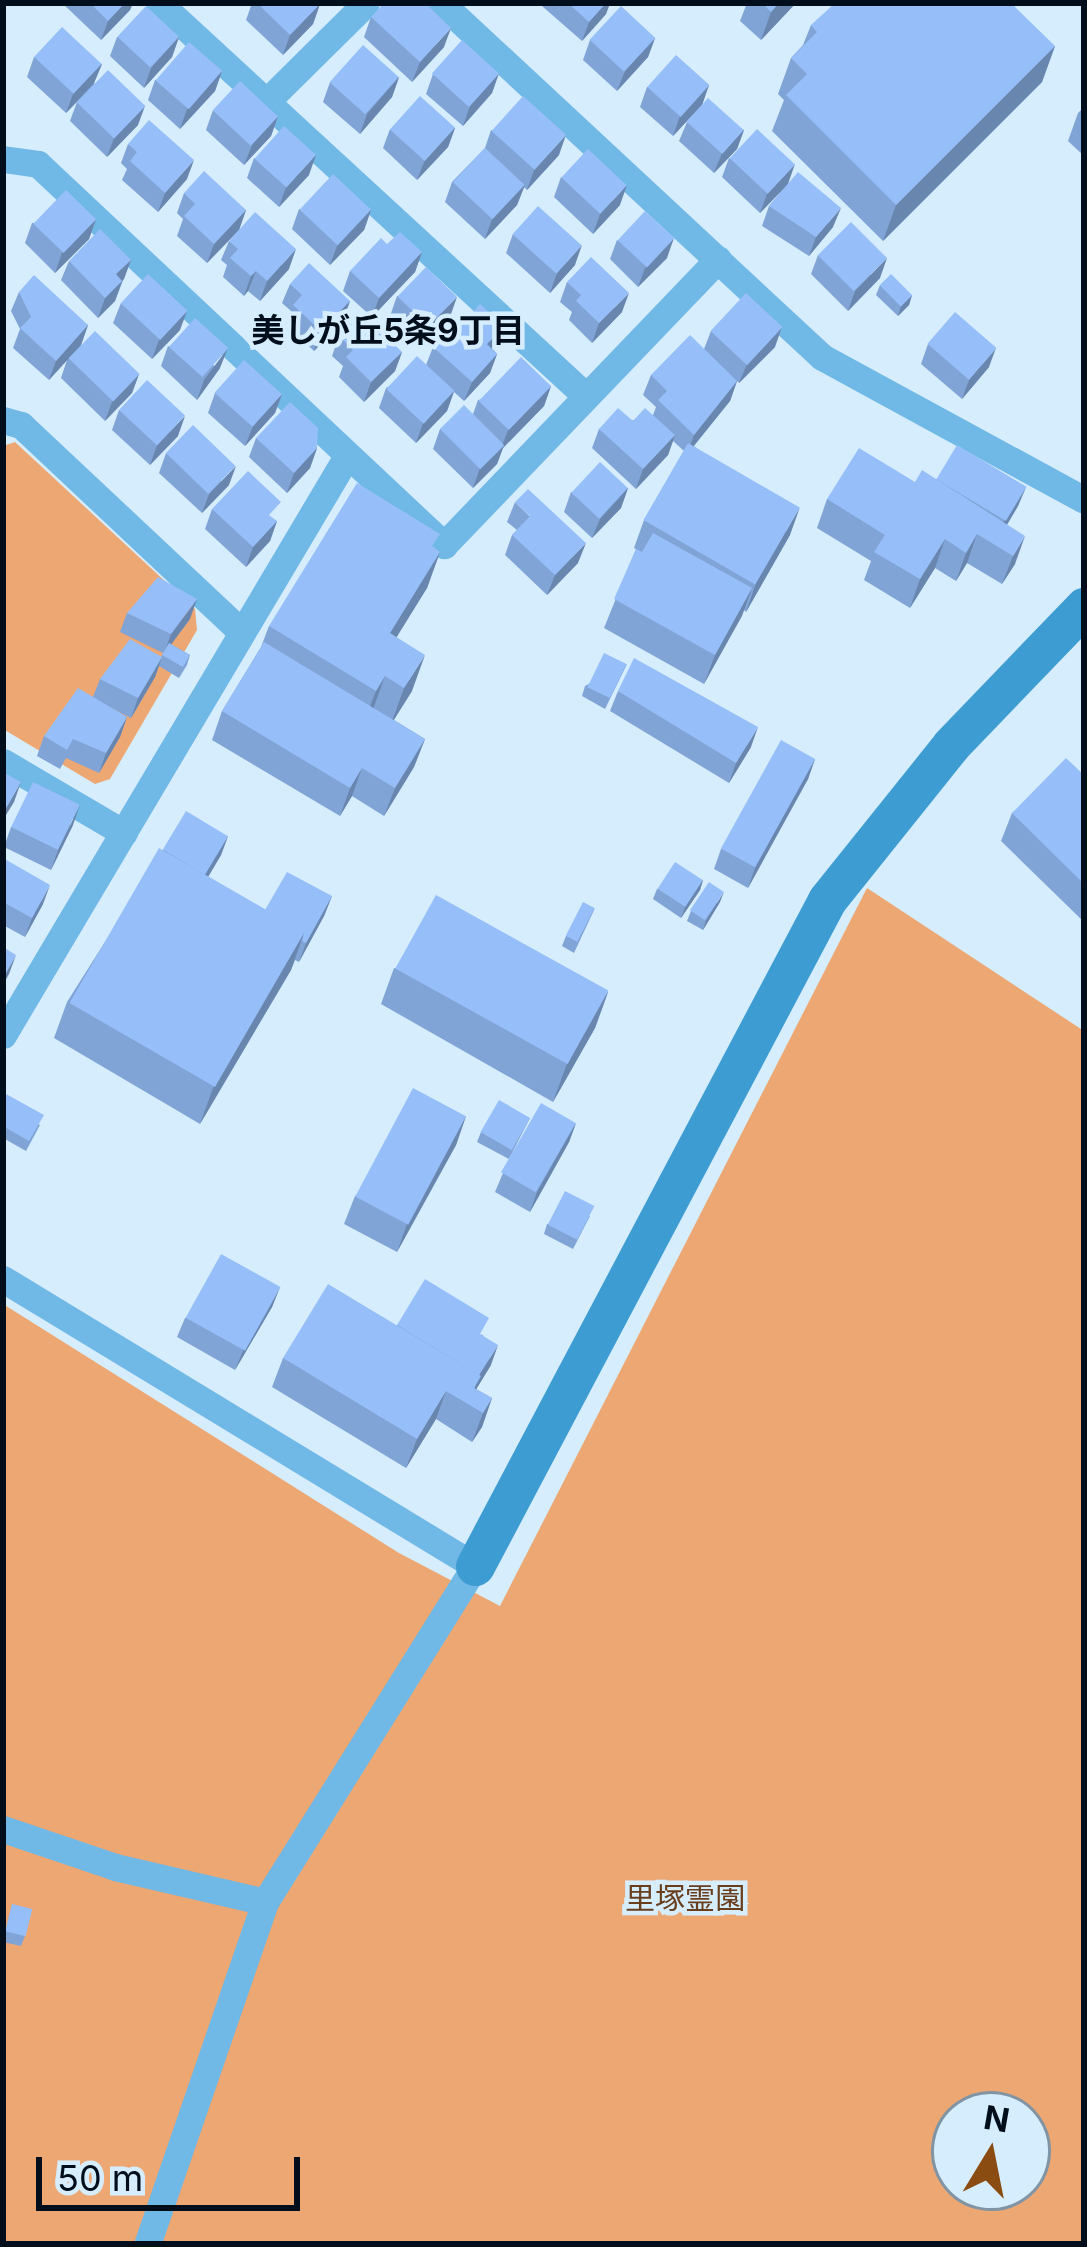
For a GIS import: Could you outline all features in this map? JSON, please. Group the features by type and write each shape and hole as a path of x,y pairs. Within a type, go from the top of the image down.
{"street":[{"path":"159,3 269,99 586,396"},
{"path":"269,99 366,3"},
{"path":"441,3 822,357 1084,500"},
{"path":"3,159 38,164 443,545 718,259"},
{"path":"3,420 21,425 239,630"},
{"path":"3,1035 239,630 347,456"},
{"path":"147,2244 266,1902 475,1566 827,900 951,746 1084,607"},
{"path":"3,762 124,833"},
{"path":"3,1279 475,1566"},
{"path":"3,1829 116,1868 266,1902"}],"green space":[{"path":"15,442 195,609 197,630 110,779 95,784 3,729 3,446"},
{"name":"里塚霊園","path":"867,888 1084,1031 1084,2244 3,2244 3,1304 399,1553 500,1606"}],"building":[{"path":"90,3 125,3 108,21"},
{"path":"257,3 319,3 320,4 290,35"},
{"path":"384,3 425,3 451,28 420,62 371,17"},
{"path":"568,3 606,3 589,22"},
{"path":"835,3 1011,3 1055,46 896,205 786,95 807,74 791,58 817,32 811,25"},
{"path":"146,6 179,37 150,67 117,37"},
{"path":"621,6 655,38 624,72 590,40"},
{"path":"62,27 101,64 74,94 34,57"},
{"path":"462,40 499,73 469,107 432,73"},
{"path":"189,42 222,71 189,109 156,80"},
{"path":"363,45 399,77 365,114 330,82"},
{"path":"676,55 709,85 681,117 647,87"},
{"path":"108,70 145,106 114,138 77,102"},
{"path":"240,81 278,116 251,146 213,110"},
{"path":"420,96 455,127 425,161 390,129"},
{"path":"523,96 566,135 535,170 492,131"},
{"path":"708,98 744,130 722,154 687,122"},
{"path":"149,120 194,160 165,193 130,161 137,152 128,144"},
{"path":"284,126 316,155 287,187 255,159"},
{"path":"757,129 795,164 768,194 730,158"},
{"path":"485,148 524,185 492,219 453,182"},
{"path":"588,149 627,185 600,214 561,178"},
{"path":"204,171 246,210 214,244 184,216 195,204 184,193"},
{"path":"798,172 841,208 816,237 769,206"},
{"path":"333,174 371,209 338,245 300,210"},
{"path":"66,190 96,219 64,253 33,224"},
{"path":"538,206 582,245 556,274 513,234"},
{"path":"645,211 674,238 647,268 618,240"},
{"path":"255,212 296,249 267,281 256,271 251,276 230,258 238,249 229,241"},
{"path":"851,222 887,258 854,291 818,255"},
{"path":"100,229 131,260 116,274 122,281 105,298 69,261"},
{"path":"400,232 422,252 379,298 350,271 381,238 387,244"},
{"path":"591,257 629,293 599,323 576,301 581,295 567,282"},
{"path":"309,263 350,301 321,331 293,305 302,295 290,284"},
{"path":"426,267 457,297 428,326 398,296"},
{"path":"148,274 187,311 160,340 121,303"},
{"path":"891,274 912,295 901,307 880,285"},
{"path":"34,275 88,325 56,361 20,328 31,317 19,292"},
{"path":"746,293 783,327 747,365 711,331"},
{"path":"480,304 504,326 487,344 497,354 472,382 433,347"},
{"path":"955,312 997,348 969,380 927,344"},
{"path":"363,313 402,352 371,382 346,357 353,350 339,336"},
{"path":"195,318 228,348 202,377 169,347"},
{"path":"95,331 140,374 113,401 69,358"},
{"path":"690,335 737,381 694,435 658,400 667,391 651,375"},
{"path":"417,356 454,391 424,424 386,389"},
{"path":"521,357 551,386 509,430 479,401"},
{"path":"244,360 282,394 252,427 215,393"},
{"path":"147,380 185,415 157,445 119,410"},
{"path":"290,402 318,428 317,448 294,473 256,438"},
{"path":"464,405 504,445 480,469 440,429"},
{"path":"618,408 633,421 645,408 675,435 643,469 599,429"},
{"path":"193,425 235,466 208,494 166,453"},
{"path":"688,443 800,507 755,585 644,520"},
{"path":"957,445 1026,487 1006,521 936,479"},
{"path":"859,448 915,482 922,470 1025,536 1013,556 977,534 966,553 945,539 920,579 874,552 885,535 827,499"},
{"path":"600,462 628,488 599,519 571,493"},
{"path":"248,471 281,502 269,515 277,521 253,547 212,509"},
{"path":"357,483 440,534 432,546 440,552 390,633 425,655 404,688 385,676 376,691 269,626"},
{"path":"528,489 586,543 555,575 512,535 530,516 515,502"},
{"path":"653,533 752,588 715,655 614,599 636,549 642,552"},
{"path":"158,577 197,599 171,634 127,613"},
{"path":"130,639 162,657 138,698 100,679"},
{"path":"264,642 425,739 395,788 362,768 350,788 222,711"},
{"path":"169,643 190,655 183,667 162,655"},
{"path":"604,653 626,664 610,698 587,687"},
{"path":"634,658 758,727 736,763 618,691"},
{"path":"78,688 127,717 106,753 73,739 67,750 44,736"},
{"path":"781,740 815,759 755,867 721,848"},
{"path":"1066,758 1084,775 1084,884 1012,813"},
{"path":"3,772 21,782 3,813"},
{"path":"33,782 80,805 58,850 11,827"},
{"path":"186,811 228,836 205,875 163,850"},
{"path":"159,848 304,932 215,1087 70,1003"},
{"path":"3,858 50,885 32,918 3,902"},
{"path":"675,862 703,880 685,907 658,889"},
{"path":"287,872 332,896 306,943 304,933 265,910"},
{"path":"709,882 724,892 705,920 690,910"},
{"path":"436,895 608,991 568,1064 395,968"},
{"path":"583,902 595,908 577,942 566,936"},
{"path":"3,947 16,955 3,978"},
{"path":"413,1088 466,1116 408,1225 355,1197"},
{"path":"6,1094 44,1115 29,1141 3,1126"},
{"path":"499,1100 530,1118 512,1150 480,1132"},
{"path":"541,1103 576,1123 536,1192 501,1172"},
{"path":"565,1191 594,1206 577,1240 548,1225"},
{"path":"221,1254 280,1287 245,1351 186,1318"},
{"path":"425,1279 489,1318 480,1334 498,1345 479,1375 397,1325"},
{"path":"328,1284 481,1376 474,1388 492,1398 483,1413 446,1391 417,1439 283,1358"},
{"path":"12,1904 32,1909 26,1936 5,1931"}],"district":[{"name":"美しが丘5条9丁目","path":"388,331"}]}
